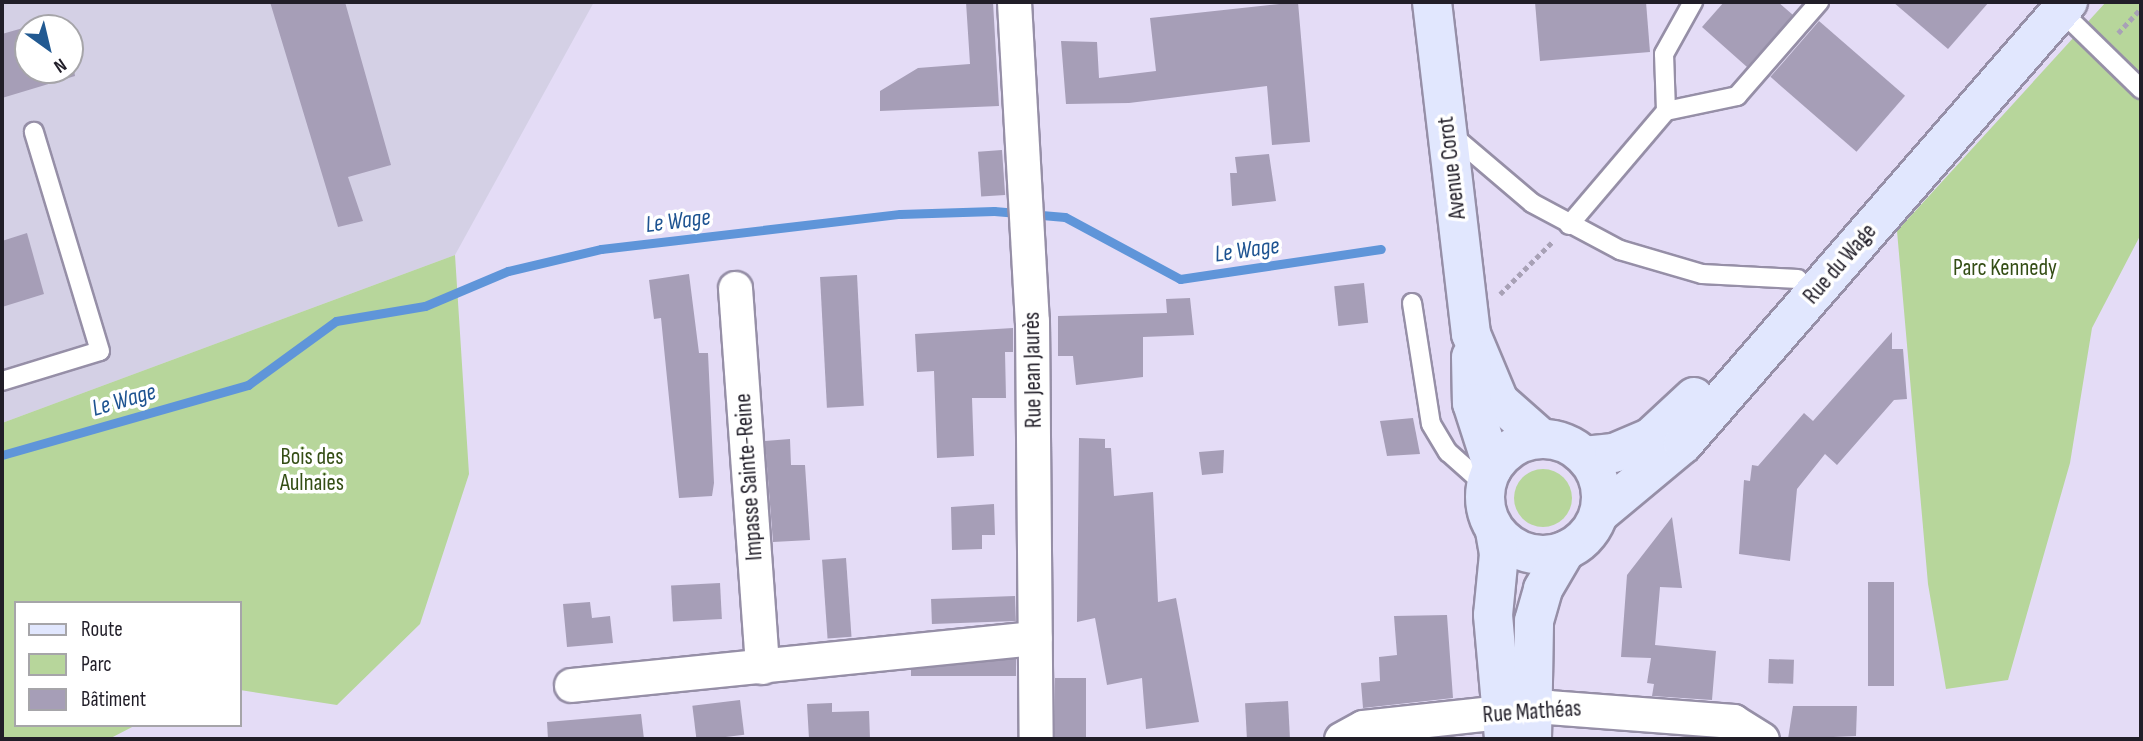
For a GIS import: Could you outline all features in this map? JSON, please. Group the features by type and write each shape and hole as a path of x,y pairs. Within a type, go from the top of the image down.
{"street":[{"name":"Rue Jean Jaurès","path":"1014,2 1028,234 1036,739"},
{"name":"Avenue Corot","path":"1432,2 1471,329 1472,404 1489,477 1485,505 1495,531 1499,554 1493,615 1517,725"},
{"name":"Rue du Wage","path":"1584,456 1625,449 1660,431 1798,279 2056,4"},
{"name":"Rue du Wage","path":"1599,514 1683,444 2056,4"},
{"name":"Impasse Sainte-Reine","path":"735,288 762,667"},
{"name":"Avenue Corot","path":"1471,329 1499,401 1542,439 1561,441 1584,456"},
{"path":"1489,477 1517,444 1542,439"},
{"path":"1517,725 1534,621 1543,589 1566,550 1586,535 1599,514 1598,479 1584,456"},
{"path":"1495,531 1523,552 1566,550"},
{"path":"571,685 1035,638"},
{"name":"Rue Mathéas","path":"1341,739 1363,727 1733,721 1762,739"}],"lane":[{"path":"1666,111 1664,54 1693,2"},
{"path":"1569,225 1666,111 1737,96 1819,2"},
{"path":"2056,4 2141,89"},
{"path":"1447,130 1509,186 1569,225 1675,268 1798,279"},
{"path":"2,381 100,351 34,132"},
{"path":"1412,303 1431,424 1448,452 1489,477"}],"path":[{"path":"2103,49 2141,8"},
{"path":"1471,329 1569,225"}],"shaded area":[{"path":"2,2 594,2 455,255 2,423"}],"green space":[{"name":"Parc Kennedy","path":"2106,2 2141,2 2141,234 2092,328 2070,463 2008,680 1946,689 1928,584 1897,231"},
{"name":"Bois des Aulnaies","path":"455,255 469,474 420,624 337,705 242,690 242,601 14,601 14,727 132,727 109,739 2,739 2,423"},
{"path":"1537,469 1549,469 1564,477 1572,492 1572,504 1564,519 1549,527 1537,527 1522,519 1514,504 1514,492 1522,477"}],"building":[{"path":"270,2 345,2 391,165 348,177 363,221 338,227"},
{"path":"966,2 993,2 999,106 880,111 880,91 918,68 970,64"},
{"path":"1298,2 1310,142 1272,145 1267,86 1129,103 1066,104 1061,41 1097,42 1099,78 1156,71 1150,18"},
{"path":"1535,2 1646,2 1650,52 1540,61"},
{"path":"1724,2 1778,2 1793,15 1747,67 1702,27"},
{"path":"1893,2 1989,2 1948,49"},
{"path":"1819,21 1905,96 1856,152 1770,77"},
{"path":"14,31 14,84 48,84 2,98 2,34"},
{"path":"1002,150 1005,195 981,197 978,152"},
{"path":"1269,154 1276,201 1232,206 1230,173 1237,173 1235,157"},
{"path":"27,233 44,294 2,307 2,241"},
{"path":"689,274 699,353 708,353 714,483 712,496 679,498 661,318 654,319 649,280"},
{"path":"857,275 864,406 827,408 820,277"},
{"path":"1364,283 1368,323 1338,326 1334,286"},
{"path":"1190,298 1194,335 1143,337 1143,377 1076,385 1073,356 1058,356 1058,316 1167,313 1166,299"},
{"path":"1013,328 1013,352 1005,352 1006,398 972,398 974,456 937,458 934,371 917,372 915,334"},
{"path":"1892,332 1892,349 1903,349 1907,399 1894,400 1837,465 1825,454 1797,489 1790,561 1739,554 1744,480 1750,481 1752,465 1758,466 1804,413 1813,421"},
{"path":"1413,418 1420,454 1387,456 1380,421"},
{"path":"1079,438 1105,439 1105,448 1111,448 1114,496 1153,492 1158,602 1176,598 1199,722 1146,729 1142,678 1107,685 1095,618 1077,622"},
{"path":"790,439 791,465 805,465 810,540 773,542 765,441"},
{"path":"1224,450 1223,473 1202,475 1199,452"},
{"path":"994,504 995,535 982,535 982,549 952,550 951,507"},
{"path":"1672,517 1682,588 1660,587 1655,645 1716,651 1712,700 1652,696 1654,684 1647,683 1651,658 1621,657 1627,575"},
{"path":"846,558 852,637 828,638 822,560"},
{"path":"1868,582 1894,582 1894,686 1868,686"},
{"path":"720,583 722,619 673,622 671,586"},
{"path":"1015,596 1016,621 932,624 931,599"},
{"path":"590,602 592,618 610,616 613,643 567,647 563,604"},
{"path":"1447,615 1453,698 1363,708 1361,683 1380,681 1379,657 1397,655 1394,616"},
{"path":"911,659 1016,659 1016,676 911,676"},
{"path":"1769,659 1794,660 1793,684 1768,683"},
{"path":"1055,678 1086,678 1086,739 1055,739"},
{"path":"740,700 744,735 696,739 692,706"},
{"path":"1288,701 1290,739 1247,739 1245,703"},
{"path":"832,703 832,712 869,711 870,739 809,739 807,704"},
{"path":"1793,706 1857,706 1856,736 1788,739"},
{"path":"641,714 644,739 548,739 547,722"}],"waterway":[{"name":"Le Wage","path":"2,455 248,385 336,321 425,306 508,271 601,249 900,214 994,211 1065,217 1180,279 1381,249"}]}
